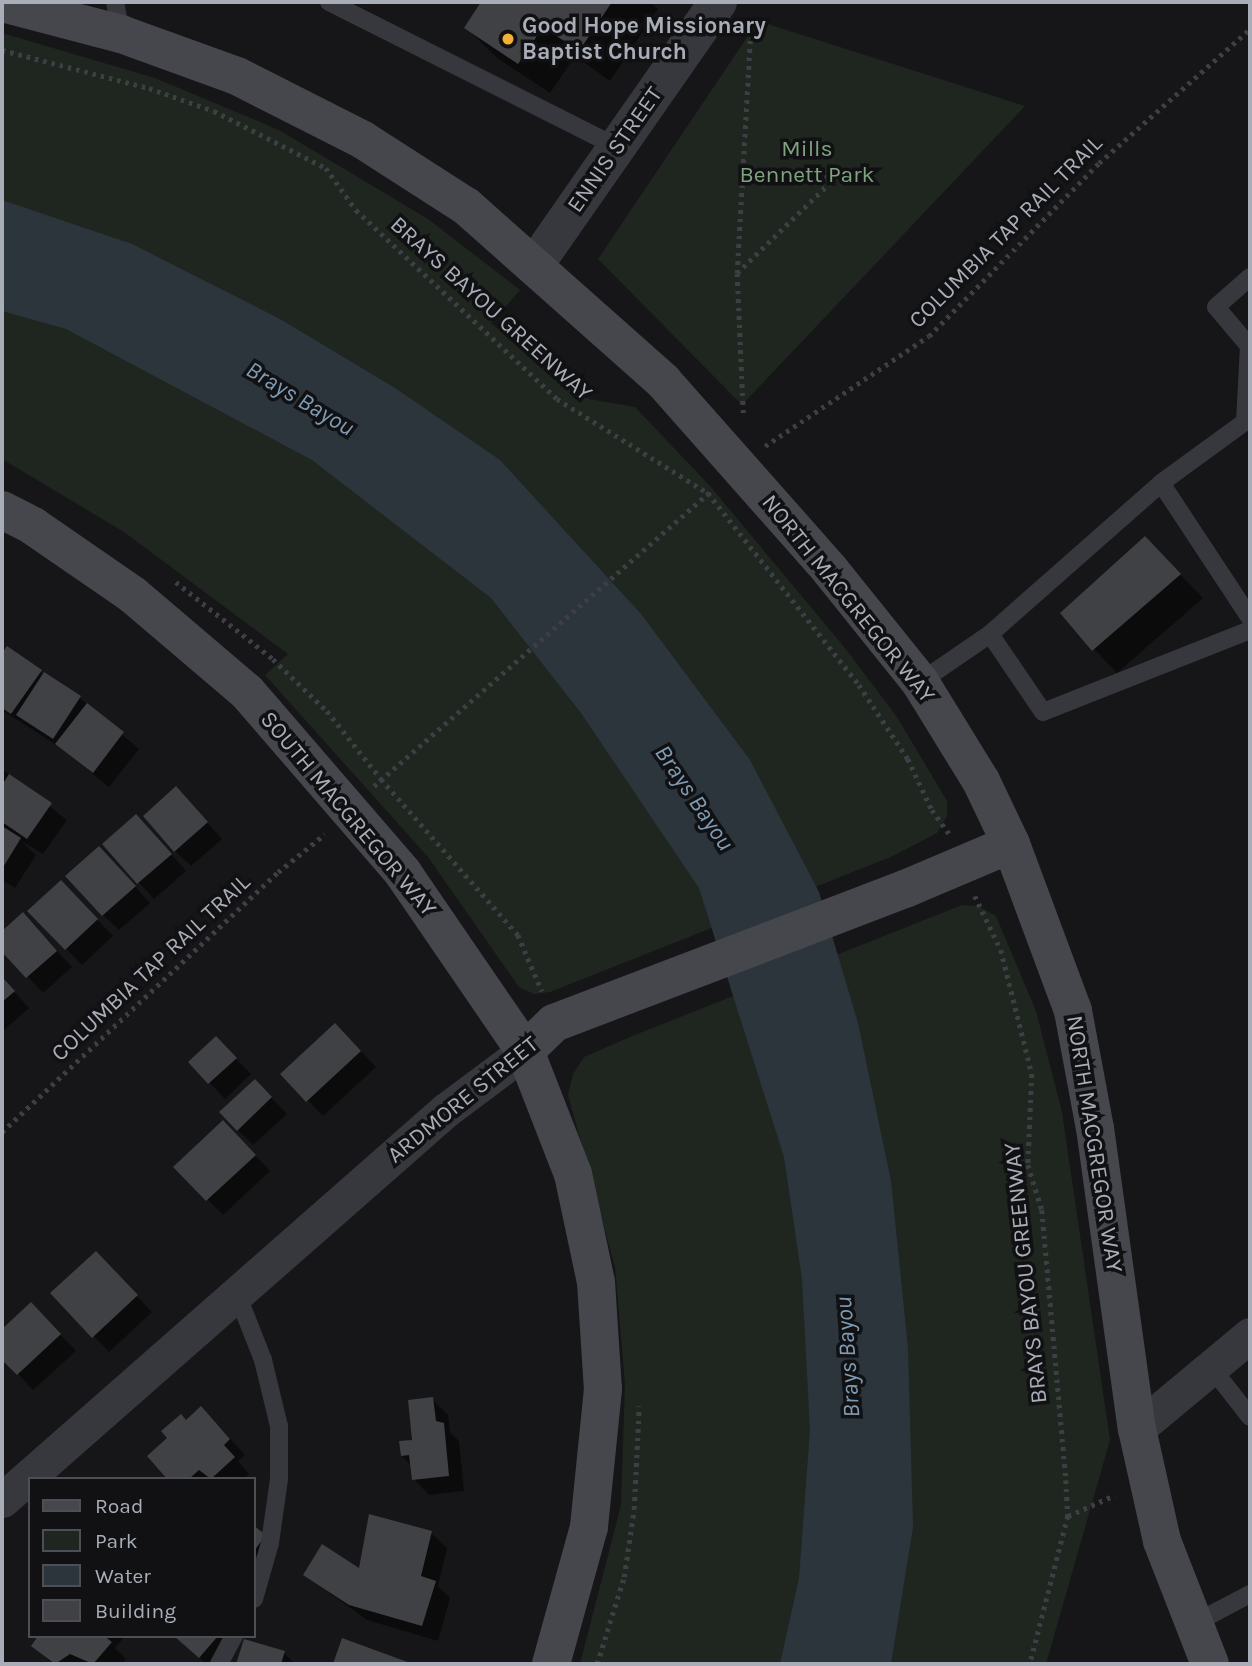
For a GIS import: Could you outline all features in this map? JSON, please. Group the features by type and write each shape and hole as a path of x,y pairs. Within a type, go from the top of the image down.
{"main road":[{"name":"NORTH MACGREGOR WAY","path":"2,3 118,18 363,140 466,206 536,263 663,381 830,570 920,682 981,781 1011,844 1073,1011 1095,1128 1137,1429 1162,1541 1210,1664"},
{"name":"SOUTH MACGREGOR WAY","path":"2,510 33,526 133,595 247,692 403,873 525,1051 573,1174 596,1282 603,1389 589,1527 551,1664"},
{"name":"ARDMORE STREET","path":"525,1051 554,1023 635,995 905,889 1011,844"}],"street":[{"path":"82,2 118,18"},
{"name":"ENNIS STREET","path":"536,263 718,2"},
{"name":"ARDMORE STREET","path":"28,1477 446,1111 525,1051"},
{"path":"1137,1429 1250,1335"},
{"name":"ARDMORE STREET","path":"2,1500 28,1477"}],"lane":[{"path":"329,2 617,147"},
{"path":"920,682 990,634 1161,483 1247,420 1249,346 1216,307 1250,277"},
{"path":"1161,483 1250,618"},
{"path":"990,634 1042,712 1250,630"},
{"path":"237,1294 263,1360 279,1426 279,1479 270,1543 256,1592"},
{"path":"1211,1367 1250,1417"},
{"path":"1193,1624 1250,1594"},
{"path":"219,1664 233,1638"}],"path":[{"path":"744,413 737,274 751,19"},
{"name":"COLUMBIA TAP RAIL TRAIL","path":"771,441 929,336 1099,163 1250,29"},
{"name":"BRAYS BAYOU GREENWAY","path":"2,50 149,88 214,111 316,161 336,179 356,210 557,399 708,493 859,685 908,759 932,810 943,820"},
{"path":"737,274 842,171 820,178 743,171"},
{"path":"381,779 708,493"},
{"path":"368,763 465,869 518,935 542,991"},
{"name":"COLUMBIA TAP RAIL TRAIL","path":"2,1132 278,872 327,832"},
{"name":"BRAYS BAYOU GREENWAY","path":"970,883 1002,950 1032,1073 1028,1165 1042,1210 1068,1516 1030,1664"},
{"path":"531,989 538,984"},
{"path":"1068,1516 1123,1491"}],"green space":[{"name":"Mills Bennett Park","path":"758,21 1025,106 742,405 598,259"},
{"path":"2,33 155,78 279,130 428,219 520,290 491,323 542,366 554,365 589,399 635,407 710,486 845,648 897,717 947,801 947,816 937,833 893,856 550,992 534,994 519,987 428,857 265,675 288,654 124,532 2,459"},
{"path":"962,905 978,906 996,916 1036,1011 1062,1112 1110,1440 1046,1664 580,1664 621,1505 625,1384 615,1267 568,1095 573,1074 584,1057 630,1037"}],"water":[{"name":"Brays Bayou","path":"2,200 132,244 280,319 395,388 500,460 641,614 750,760 819,892 858,1023 891,1181 908,1348 913,1527 891,1664 780,1664 799,1578 810,1430 802,1279 784,1157 699,888 581,713 491,598 312,460 66,329 2,311"}],"building":[{"name":"Good Hope Missionary Baptist Church","path":"481,2 612,2 579,51 543,27 518,64 464,28"},
{"path":"1145,536 1181,574 1092,651 1060,613"},
{"path":"7,646 42,670 11,714 2,708 2,653"},
{"path":"44,672 81,696 53,739 16,715"},
{"path":"87,703 124,732 93,773 55,744"},
{"path":"9,774 52,803 27,839 2,822 2,785"},
{"path":"176,786 208,822 174,852 143,816"},
{"path":"136,814 172,854 137,884 102,844"},
{"path":"2,826 21,838 2,869"},
{"path":"99,846 136,886 102,916 65,876"},
{"path":"61,880 98,919 65,950 27,911"},
{"path":"23,912 57,951 26,978 2,952 2,931"},
{"path":"2,977 15,991 2,1002"},
{"path":"335,1023 361,1051 306,1102 280,1074"},
{"path":"216,1036 237,1058 208,1084 188,1062"},
{"path":"255,1079 272,1097 237,1131 219,1112"},
{"path":"223,1120 256,1155 206,1201 173,1167"},
{"path":"96,1251 138,1295 92,1338 50,1293"},
{"path":"31,1302 61,1334 17,1375 2,1360 2,1329"},
{"path":"433,1397 436,1421 444,1423 449,1476 412,1480 409,1455 401,1456 399,1441 412,1440 408,1400"},
{"path":"201,1406 230,1439 224,1445 235,1457 213,1477 208,1477 199,1470 191,1477 165,1477 147,1456 167,1438 161,1431 181,1414 186,1420"},
{"path":"369,1514 432,1531 421,1576 436,1581 422,1626 349,1605 303,1575 322,1544 359,1568"},
{"path":"256,1528 266,1535 256,1548"},
{"path":"37,1638 107,1638 112,1642 93,1664 70,1654 55,1664 31,1646"},
{"path":"176,1638 216,1638 199,1658"},
{"path":"342,1638 413,1664 333,1664"},
{"path":"244,1639 285,1651 281,1664 236,1664"}],"place":[{"name":"Good Hope Missionary Baptist Church","path":"508,39"}]}
